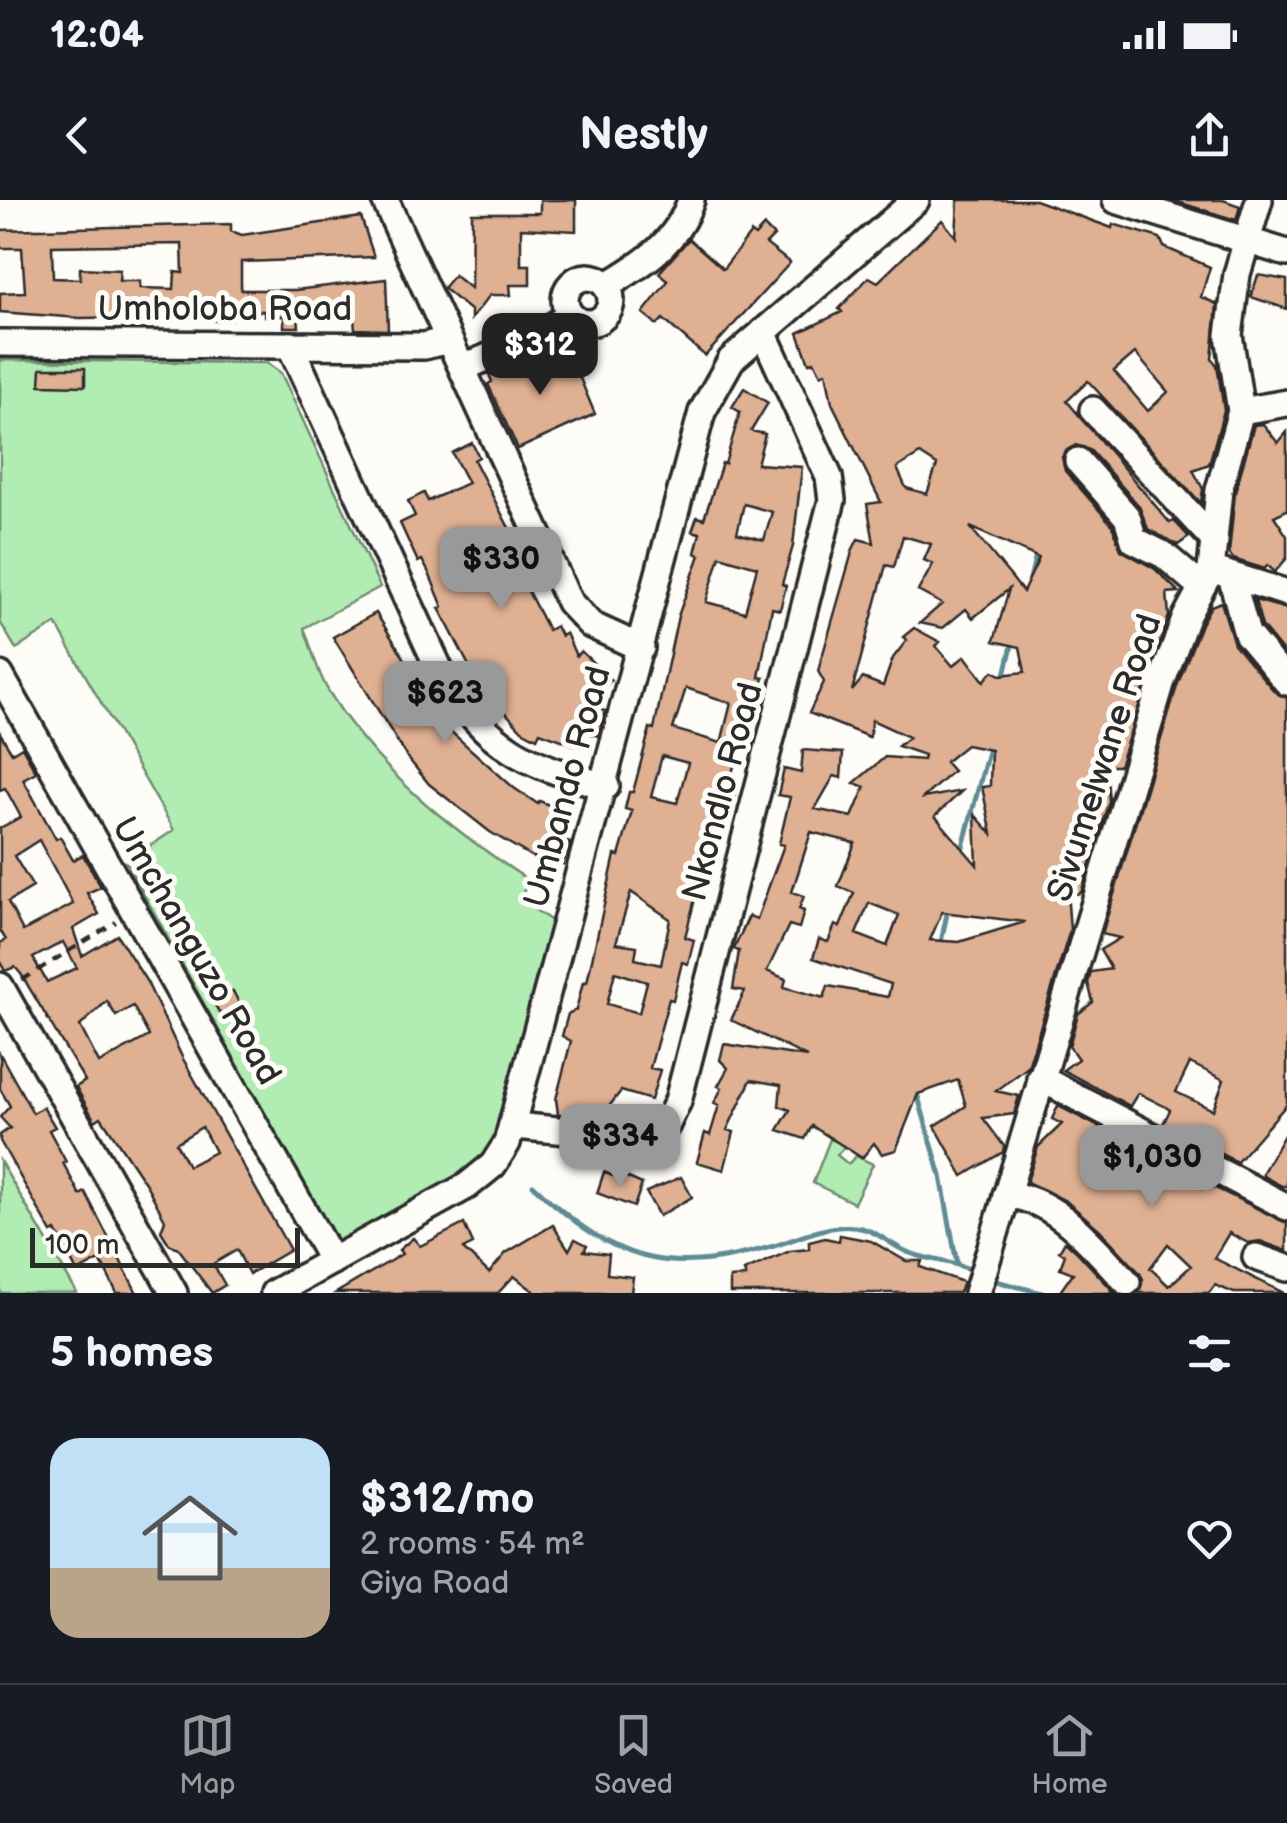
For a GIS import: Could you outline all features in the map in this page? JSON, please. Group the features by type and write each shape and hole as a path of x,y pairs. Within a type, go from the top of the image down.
{"street":[{"path":"385,200 570,602 591,625 641,648"},
{"path":"463,368 526,341 570,315 565,300 571,285 592,278 606,286 658,252 674,235 690,200"},
{"name":"Umbando Road","path":"274,1293 468,1186 493,1164 514,1126 702,412 731,360 916,200"},
{"path":"1116,200 1287,253"},
{"name":"Sivumelwane Road","path":"977,1293 1162,682 1214,577 1219,490 1241,411 1229,334 1246,240 1259,200"},
{"name":"Nkondlo Road","path":"514,1126 641,1138 666,1126 678,1101 829,526 832,500 829,477 762,332"},
{"name":"Umholoba Road","path":"0,342 424,346 448,340"},
{"path":"290,346 442,675 466,712 524,760 606,786"},
{"path":"1241,411 1287,404"},
{"path":"1092,410 1214,541"},
{"path":"1078,461 1127,518 1134,540 1214,577 1287,593"},
{"path":"1214,577 1247,634 1287,682"},
{"name":"Umchanguzo Road","path":"0,675 332,1260"},
{"path":"2,988 174,1293"},
{"path":"1040,1078 1287,1207"},
{"path":"1006,1195 1026,1196 1051,1209 1127,1282"},
{"path":"1256,1257 1287,1268"}],"path":[{"path":"2,988 133,912"}],"green space":[{"path":"0,360 267,363 281,373 380,587 304,628 325,685 348,721 393,773 444,819 528,880 520,900 558,925 497,1140 467,1175 350,1242 334,1240 126,862 174,830 56,624 16,649 0,622"},
{"path":"830,1139 846,1145 837,1155 848,1164 856,1156 873,1164 854,1203 813,1183"},
{"path":"0,1161 77,1293 0,1293"}],"building":[{"path":"540,200 576,200 576,231 521,228 521,265 530,265 530,285 510,285 511,295 490,295 471,319 471,311 443,288 454,275 471,289 472,213 540,213"},
{"path":"958,200 1035,200 1112,228 1113,224 1160,238 1164,247 1210,267 1201,297 1217,304 1212,359 1217,365 1224,410 1209,464 1193,470 1203,489 1201,503 1088,381 1067,401 1170,523 1174,521 1189,537 1178,545 1148,529 1139,506 1090,450 1076,445 1067,450 1062,457 1065,471 1112,525 1121,550 1155,569 1179,592 1167,593 1169,616 1119,766 1106,766 1109,801 1081,893 1069,895 1067,891 1070,930 1028,1067 996,1091 1019,1096 1014,1114 983,1118 1004,1146 1003,1152 963,1176 935,1126 966,1106 958,1080 918,1094 896,1150 882,1154 874,1143 862,1158 812,1126 805,1139 778,1130 790,1110 779,1106 781,1085 751,1080 727,1130 734,1132 724,1170 697,1162 705,1133 710,1135 719,1105 714,1103 722,1088 718,1086 728,1068 720,1060 724,1044 807,1057 731,1020 745,991 733,989 739,951 734,949 749,916 757,919 784,845 779,844 790,797 778,795 784,769 801,773 803,750 843,753 841,778 834,776 815,809 852,817 865,787 854,783 885,757 923,760 924,755 898,746 909,737 872,720 869,737 809,713 824,682 818,671 853,549 858,539 874,543 867,504 881,502 832,403 826,372 821,375 814,361 809,363 798,333 842,312 839,309 869,277 878,282 942,220 956,237","holes":["1135,353 1168,392 1148,411 1114,371","920,454 937,465 927,494 906,488 897,468","970,527 1039,558 1023,592 1012,578","903,536 931,544 924,560 933,564 918,591 942,604 920,623 943,628 966,609 973,618 1009,589 994,641 1020,647 1025,672 1001,675 993,671 984,681 965,656 953,666 936,646 940,642 914,628 903,637 907,640 893,658 883,686 863,678 852,691 886,565 894,567","966,745 991,750 990,786 982,787 992,834 975,815 977,865 935,816 962,791 923,798 953,771 945,762","811,832 855,843 838,886 854,893 840,927 835,925 828,942 819,939 813,958 891,984 888,997 828,986 824,998 784,987 786,979 767,971 789,925 799,928 804,896 792,892","869,903 899,915 887,946 856,934","942,912 1025,922 959,942 930,940"]},
{"path":"1171,200 1223,200 1240,206 1236,220"},
{"path":"361,217 374,257 241,262 241,290 295,290 386,279 388,330 355,329 353,308 298,314 299,327 284,327 284,316 264,316 265,311 231,311 232,319 210,321 210,316 80,318 0,312 0,293 25,292 22,248 0,248 0,230 231,224 231,231 242,235","holes":["182,244 183,273 175,272 174,289 140,288 140,281 119,281 120,270 80,268 80,279 53,278 52,246"]},
{"path":"764,226 774,236 766,244 790,263 705,356 663,319 657,325 643,313 668,281 659,273 689,239 723,269 751,233 755,236"},
{"path":"1258,275 1287,280 1287,309 1251,297"},
{"path":"563,353 573,373 577,371 595,414 518,449 488,384 492,382 489,374 534,355 540,360"},
{"path":"41,368 85,368 85,386 40,385"},
{"path":"744,388 768,403 751,431 765,434 757,464 802,467 793,546 782,584 786,586 780,610 772,608 759,677 764,678 758,702 751,700 727,793 735,795 730,810 723,808 707,870 703,869 685,937 694,940 688,964 682,962 650,1068 660,1070 651,1100 621,1091 607,1109 606,1118 558,1114 556,1099 571,1041 562,1036 568,1014 576,1010 583,982 587,982 615,855 619,856 632,811 625,809 629,792 633,792 650,728 654,729 678,616 700,555 695,553 700,533 692,531 697,517 704,519 740,412 732,407","holes":["744,504 772,512 764,540 737,533","720,556 757,567 745,612 706,602","686,688 731,703 721,743 673,729","662,756 688,763 677,803 651,797","631,892 670,919 661,965 635,959 637,946 616,943","615,972 647,982 639,1013 607,1004"]},
{"path":"1263,424 1278,443 1287,432 1287,510 1274,516 1287,536 1287,558 1275,572 1267,565 1265,569 1233,559 1229,553 1235,493 1254,425"},
{"path":"472,443 479,457 474,460 510,530 506,531 532,589 528,591 548,630 556,626 561,636 566,633 576,656 581,651 611,680 587,705 605,711 598,736 580,730 575,745 540,732 537,738 522,730 479,685 439,608 443,607 429,573 422,560 418,562 400,523 415,516 408,501 424,493 428,501 468,483 452,453"},
{"path":"1255,600 1287,609 1287,657 1262,626"},
{"path":"1221,602 1234,644 1275,692 1287,698 1287,1104 1237,1162 1163,1124 1170,1110 1164,1106 1138,1093 1130,1106 1063,1070 1078,1059 1069,1046 1078,1014 1093,1002 1088,983 1091,972 1111,969 1100,950 1120,938 1102,934 1177,686 1211,606","holes":["1190,1063 1224,1080 1213,1110 1176,1092"]},
{"path":"376,613 450,731 514,788 538,804 540,801 560,810 549,835 570,843 563,864 536,853 534,858 490,832 429,784 407,757 333,637"},
{"path":"0,733 12,753 22,747 36,772 23,779 56,839 60,837 73,860 83,855 101,887 87,893 99,914 73,929 82,956 117,935 147,982 182,1057 290,1250 249,1274 237,1250 213,1264 225,1285 212,1293 178,1248 169,1244 161,1231 165,1220 147,1186 101,1117 95,1121 76,1087 85,1081 21,974 15,967 5,971 0,962 0,943 6,940 0,930 0,828 21,817 5,788 0,790","holes":["39,840 73,904 23,931 8,902 33,887 14,856","63,942 77,968 47,982 33,958","107,1001 116,1016 133,1006 149,1036 99,1063 80,1026","202,1127 215,1152 188,1166 176,1143"]},
{"path":"233,991 244,1013 225,1022 213,1002"},
{"path":"0,1054 33,1113 43,1107 55,1127 49,1130 66,1162 63,1163 80,1195 85,1192 137,1293 117,1293 100,1260 77,1272 56,1231 52,1233 0,1141 0,1135 10,1128 0,1117 10,1106 0,1089"},
{"path":"1058,1106 1122,1139 1150,1161 1154,1156 1172,1165 1202,1188 1205,1183 1287,1223 1287,1251 1260,1241 1248,1243 1229,1233 1214,1258 1284,1293 1234,1293 1215,1285 1209,1293 1139,1293 1143,1279 1139,1272 1099,1229 1066,1201 1027,1182 1038,1147 1062,1124 1052,1119","holes":["1168,1244 1191,1266 1169,1286 1150,1268"]},
{"path":"1287,1130 1287,1186 1282,1186 1263,1176 1263,1172"},
{"path":"604,1172 613,1176 615,1172 642,1184 634,1207 597,1193"},
{"path":"681,1177 692,1197 659,1216 646,1192"},
{"path":"464,1224 473,1244 463,1249 489,1273 506,1253 553,1225 569,1250 575,1239 587,1245 584,1251 609,1254 607,1274 633,1277 631,1293 536,1293 514,1276 498,1293 336,1293 402,1254 399,1250 413,1238 420,1246"},
{"path":"840,1235 871,1241 906,1261 922,1261 920,1267 963,1282 959,1293 730,1293 730,1278 746,1277 744,1271 790,1251 809,1249 809,1242 825,1238 839,1241"},
{"path":"1065,1241 1115,1293 1059,1293 1073,1273 1060,1268 1065,1255 1059,1251"}],"waterway":[{"path":"1029,583 1037,550"},
{"path":"1004,679 1013,641"},
{"path":"961,854 990,744"},
{"path":"940,947 948,909"},
{"path":"916,1090 941,1176 957,1264"},
{"path":"533,1185 590,1232 643,1256 702,1261 736,1256 824,1230 855,1227 910,1253 969,1269"},
{"path":"996,1281 1042,1293"}]}
